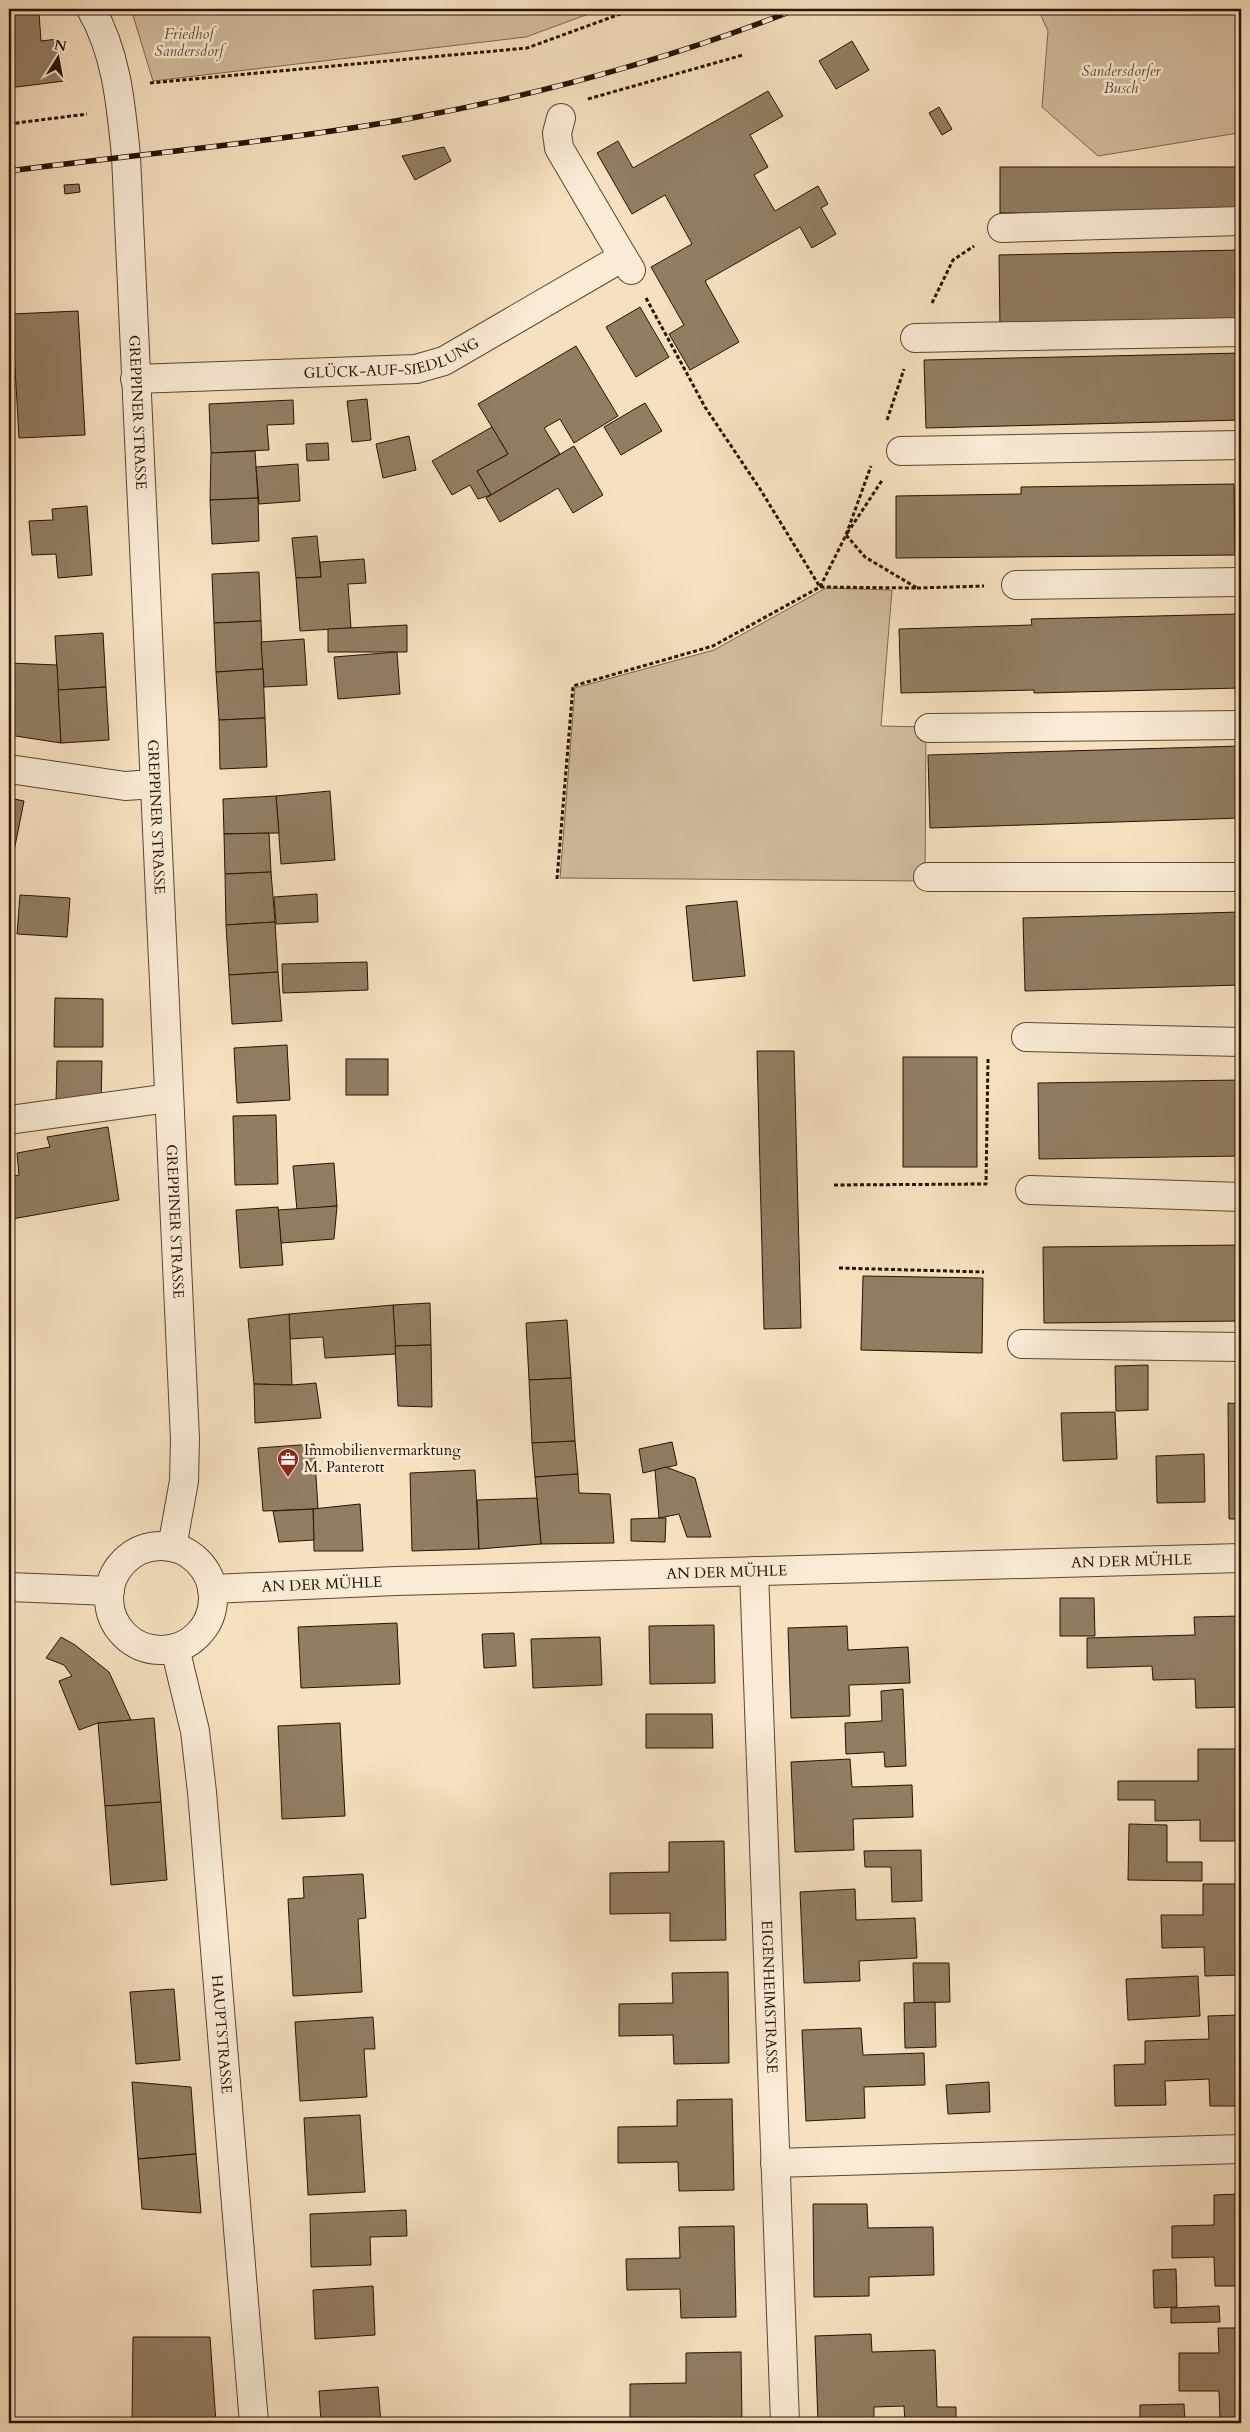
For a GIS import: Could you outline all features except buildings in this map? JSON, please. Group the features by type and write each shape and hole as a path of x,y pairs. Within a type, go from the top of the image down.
{"street":[{"name":"GREPPINER STRASSE","path":"91,9 102,28 119,98 126,165 185,1439 184,1481 172,1547"},
{"path":"561,118 557,133 559,148 627,264"},
{"path":"1002,228 1241,221"},
{"name":"GLÜCK-AUF-SIEDLUNG","path":"135,379 416,369 444,361 627,264"},
{"path":"915,338 1241,332"},
{"path":"901,451 1241,445"},
{"path":"1016,586 1241,582"},
{"path":"929,728 1241,725"},
{"path":"9,769 125,786 154,784"},
{"path":"928,877 1241,877"},
{"path":"1026,1036 1241,1042"},
{"path":"9,1120 169,1098"},
{"path":"1030,1190 1241,1197"},
{"path":"1022,1344 1241,1348"},
{"path":"172,1547 196,1559 206,1573 212,1589 212,1608 205,1626 192,1640 175,1648 149,1648 126,1637 112,1616 110,1591 114,1575 131,1556 147,1548 172,1547"},
{"name":"AN DER MÜHLE","path":"212,1589 396,1581 1241,1558"},
{"name":"EIGENHEIMSTRASSE","path":"754,1571 785,2423"},
{"path":"9,1587 110,1591"},
{"name":"HAUPTSTRASSE","path":"175,1648 195,1731 202,1792 254,2423"},
{"path":"775,2163 1241,2148"}],"path":[{"path":"9,124 119,98 527,48 634,9"},
{"path":"561,118 578,102 743,55"},
{"path":"883,429 915,338 953,260 1002,228"},
{"path":"627,264 705,408 760,489 820,586"},
{"path":"820,586 846,535 901,451"},
{"path":"846,535 871,464"},
{"path":"846,535 865,557 917,588"},
{"path":"557,879 573,686 713,646 820,586 917,588 1016,586"},
{"path":"834,1185 986,1184 988,1059"},
{"path":"839,1268 984,1272"}],"green space":[{"name":"Friedhof Sandersdorf","path":"131,9 602,9 526,37 153,81"},
{"name":"Sandersdorfer Busch","path":"1038,9 1241,9 1241,131 1098,156 1042,107 1048,31"},
{"path":"826,588 892,590 881,726 926,727 925,881 560,878 575,688 714,650"}],"railway":[{"path":"9,171 357,127 506,99 654,59 797,9"}],"place":[{"name":"Immobilienvermarktung M. Panterott","path":"288,1478"}]}
